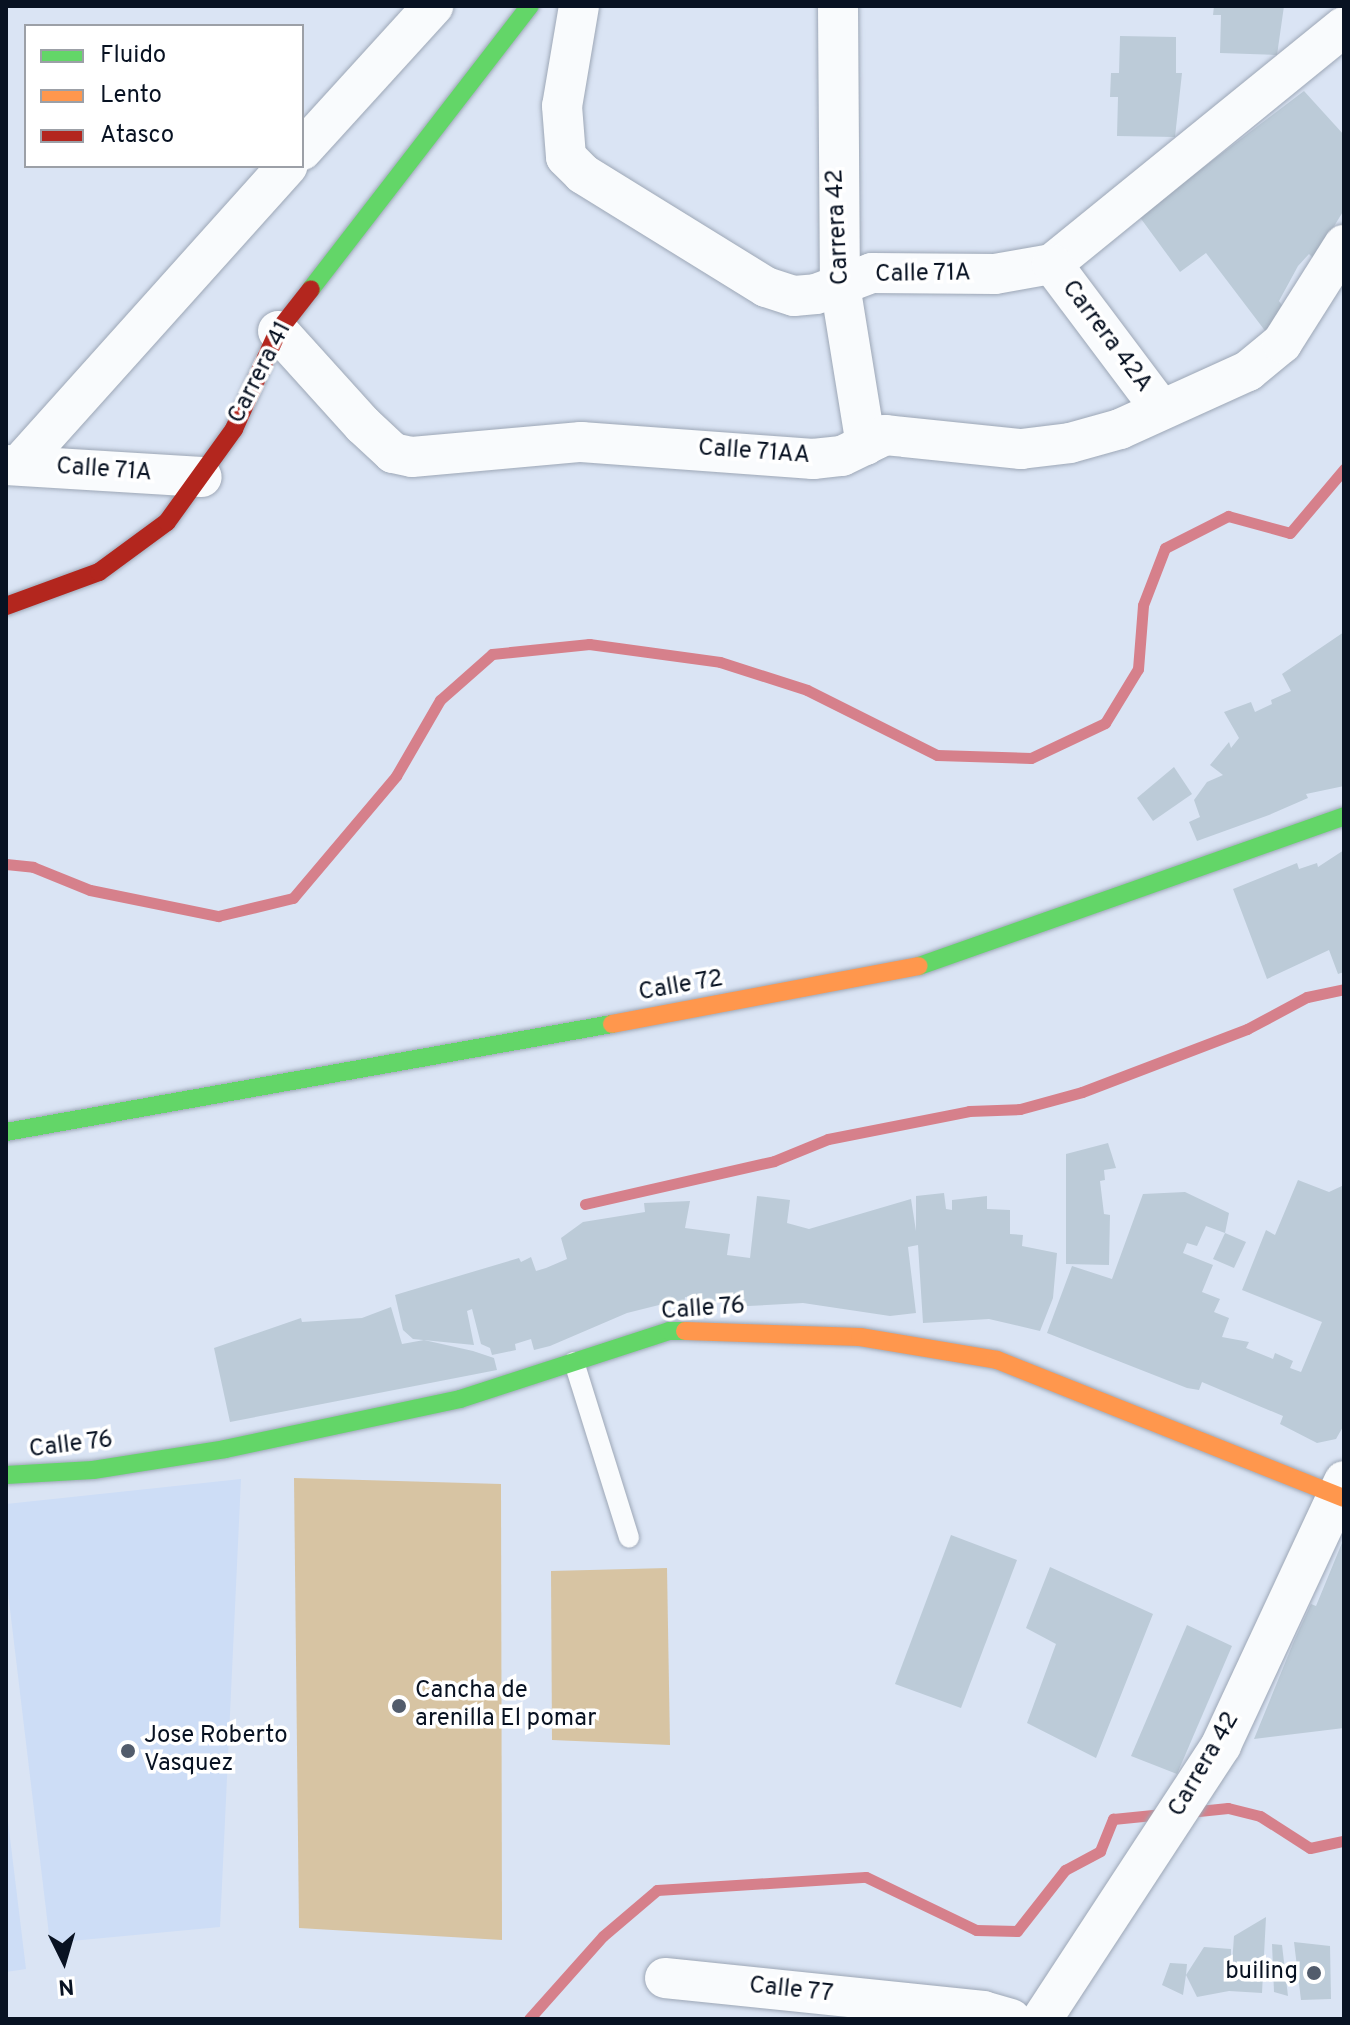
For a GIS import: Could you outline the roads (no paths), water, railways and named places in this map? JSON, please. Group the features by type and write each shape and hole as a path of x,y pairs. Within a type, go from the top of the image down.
{"street":[{"path":"304,148 433,6"},
{"name":"Carrera 41","path":"6,606 123,558 167,522 234,429 278,331 530,6"},
{"name":"Calle 71A","path":"579,6 565,71 561,139 566,157 583,174 766,287 794,296 840,285 872,273 995,274 1052,264 1344,27"},
{"name":"Carrera 42","path":"838,6 840,285 866,445"},
{"path":"12,465 285,168"},
{"name":"Calle 71AA","path":"278,331 363,425 393,453 412,457 581,442 813,459 842,456 885,435 1021,449 1070,443 1120,429 1248,371 1282,343 1344,245"},
{"name":"Carrera 42A","path":"1052,264 1161,409"},
{"name":"Calle 71A","path":"12,465 202,477"},
{"name":"Calle 72","path":"6,1132 880,976 940,961 1344,816"},
{"name":"Calle 76","path":"6,1475 93,1470 262,1441 460,1399 669,1331 773,1330 949,1349 1054,1379 1342,1491"},
{"name":"Carrera 42","path":"1042,2019 1221,1745 1342,1491"},
{"name":"Calle 77","path":"665,1978 983,2011 1011,2019"}],"lane":[{"path":"574,1362 629,1538"}],"waterway":[{"path":"6,864 33,867 90,890 218,916 293,898 396,776 440,700 492,654 589,644 720,662 807,690 937,755 1031,758 1105,723 1138,669 1143,605 1165,548 1228,516 1290,533 1344,469"},
{"path":"585,1204 774,1161 828,1139 969,1111 1020,1109 1082,1092 1247,1029 1307,997 1344,989"},
{"path":"1189,1812 1228,1808 1260,1816 1310,1848 1344,1841"},
{"path":"529,2019 603,1936 657,1890 866,1877 976,1930 1017,1931 1065,1870 1100,1851 1113,1819 1163,1814"}],"place":[{"name":"Cancha de arenilla El pomar","path":"399,1706"},
{"name":"Jose Roberto Vasquez","path":"128,1751"},
{"name":"builing","path":"1314,1973"}]}
